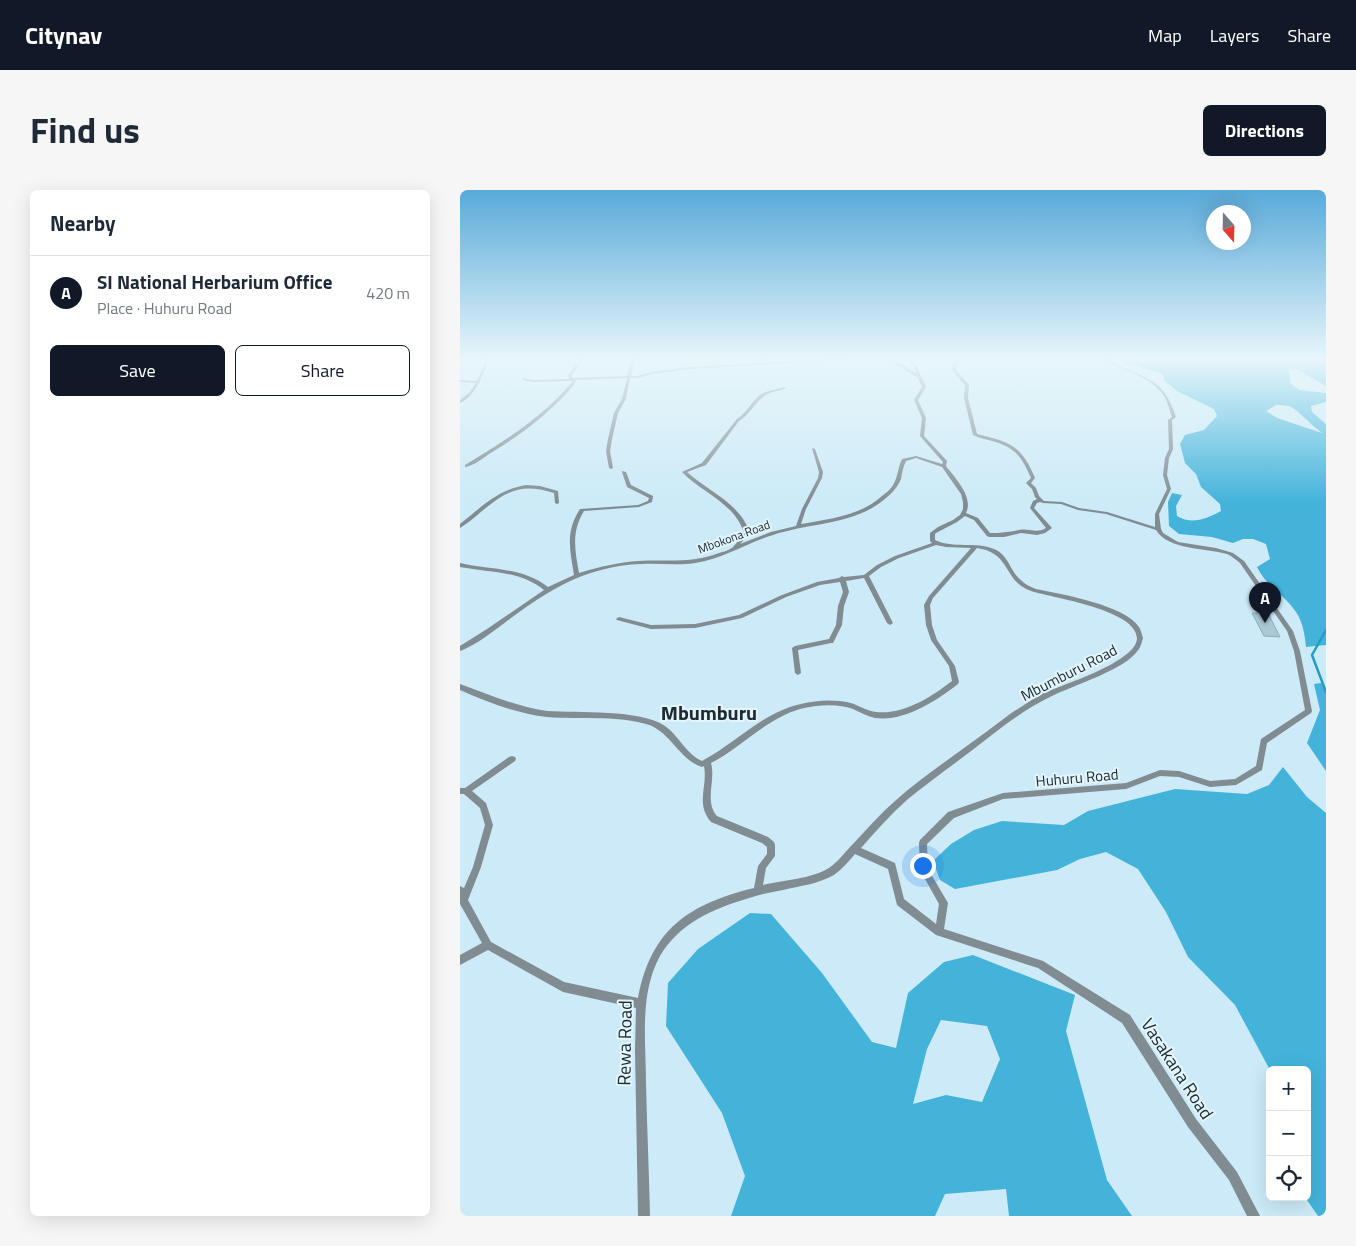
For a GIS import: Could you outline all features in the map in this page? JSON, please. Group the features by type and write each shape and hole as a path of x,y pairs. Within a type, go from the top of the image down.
{"street":[{"path":"467,466 500,446 550,407"},
{"path":"610,468 608,452 610,439 616,413 619,407"},
{"path":"734,549 747,533 746,525 737,514 684,472 704,464 738,420 745,417 752,407"},
{"path":"619,619 651,626 711,624 740,617 784,596 819,583 842,578 866,576 879,566 897,557 936,543 931,538 936,530 960,518 965,514 968,506 965,498 944,466 945,462 922,436 924,418 919,407"},
{"path":"968,407 975,434 1004,442 1020,453 1033,478 1028,483 1040,500 1078,509 1107,513 1158,529 1157,514 1168,490 1165,475 1167,458 1171,449 1170,420 1174,417 1171,407"},
{"path":"798,527 804,509 820,478 821,472 813,449"},
{"name":"Mbokona Road","path":"460,649 475,641 548,590 577,576 623,564 698,561 734,549 774,532 848,517 879,501 893,489 898,481 904,460 916,457 944,466"},
{"path":"577,576 571,539 574,520 582,510 639,506 650,502 651,498 629,486 624,472"},
{"path":"460,526 498,496 514,488 545,488 556,492 557,503"},
{"path":"965,514 976,519 990,535 1004,535 1022,531 1043,532 1049,528 1032,508 1035,502 1040,500"},
{"name":"Huhuru Road","path":"940,932 944,904 924,870 923,843 951,815 1003,796 1126,786 1160,773 1179,774 1210,784 1236,782 1259,768 1264,741 1309,711 1297,651 1290,631 1242,562 1231,554 1177,543 1161,534 1158,529"},
{"name":"Mbumburu Road","path":"854,850 882,818 915,787 999,726 1046,696 1121,662 1132,654 1140,640 1137,628 1131,622 1108,610 1089,602 1023,586 1012,576 1007,562 993,551 976,546 936,543"},
{"path":"460,688 494,701 545,714 615,717 658,725 672,736 696,762 702,764 769,720 795,708 833,703 852,706 876,715 896,714 912,708 956,682 952,666 934,640 929,625 928,605 931,597 976,546"},
{"path":"460,565 476,569 504,570 526,576 541,583 548,590"},
{"path":"866,576 890,623"},
{"path":"798,673 795,648 831,642 839,625 841,606 846,592 842,578"},
{"path":"463,901 477,868 489,825 483,806 463,791 512,759"},
{"path":"707,762 710,769 706,804 709,815 714,820 765,840 771,845 771,856 762,866 758,891"},
{"name":"Vasakana Road","path":"854,850 892,866 900,902 940,932 1040,964 1126,1019 1192,1123 1232,1176 1254,1216"},
{"name":"Rewa Road","path":"644,1216 640,1004 656,954 673,930 690,917 714,905 758,891 815,878 830,872 854,850"},
{"path":"460,890 463,901 488,945 564,987 640,1004"},
{"path":"460,960 488,945"}],"shaded area":[{"path":"1210,407 1273,407 1266,411 1277,418 1322,433 1294,408 1290,407 1311,407 1312,412 1326,424 1326,645 1306,647 1302,625 1296,612 1287,600 1261,574 1257,567 1270,559 1266,544 1253,539 1243,539 1233,543 1212,537 1179,534 1169,526 1168,502 1172,493 1182,495 1176,506 1177,516 1183,519 1199,520 1221,511 1220,504 1201,487 1196,474 1185,463 1180,444 1185,435 1204,430 1217,416 1214,409"},
{"path":"1321,683 1326,690 1326,771 1307,743 1320,710 1314,684"},
{"path":"1283,767 1307,797 1326,813 1326,1216 1318,1216 1308,1201 1311,1201 1311,1066 1268,1066 1235,1005 1188,957 1166,912 1138,869 1106,852 1080,859 1057,870 955,889 940,880 933,861 951,844 974,830 1002,821 1064,825 1088,811 1175,789 1247,794 1269,785"},
{"path":"750,913 771,914 822,973 872,1042 896,1048 908,993 944,962 973,955 1075,995 1066,1031 1107,1180 1132,1216 1009,1216 1006,1189 945,1194 935,1216 731,1216 745,1176 722,1113 666,1026 668,983 698,949","holes":["941,1020 987,1026 1000,1059 982,1102 946,1095 913,1104 927,1049"]}],"building":[{"path":"1252,613 1268,613 1280,637 1264,636"}],"waterway":[{"path":"1326,630 1312,655 1326,692"}],"place":[{"name":"SI National Herbarium Office","path":"1265,623"}],"district":[{"name":"Mbumburu","path":"709,713"}]}
